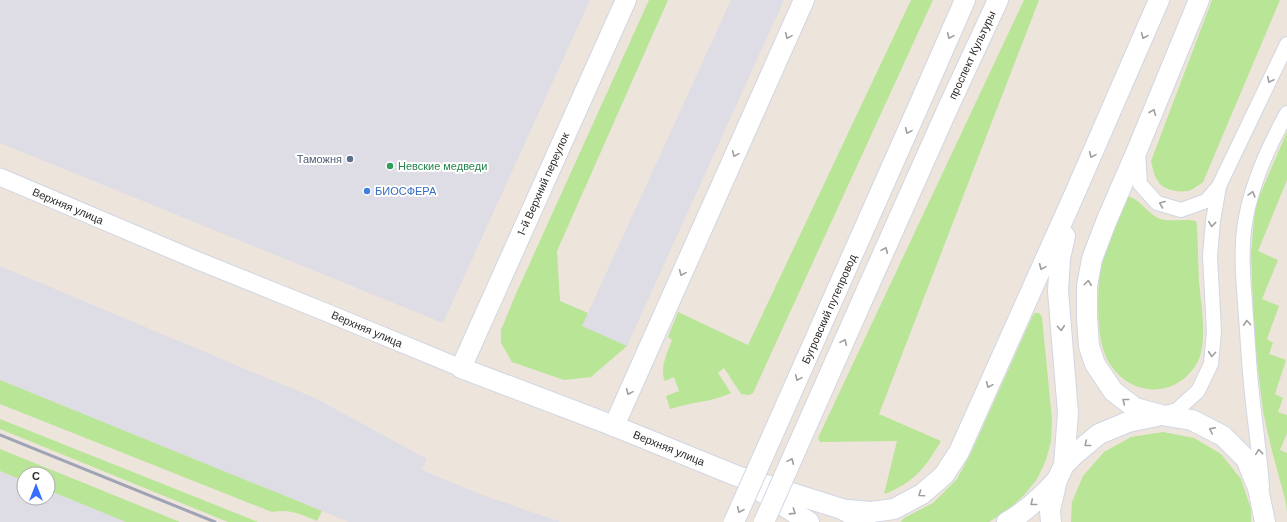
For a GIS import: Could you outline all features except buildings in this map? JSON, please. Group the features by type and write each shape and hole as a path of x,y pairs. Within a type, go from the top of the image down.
{"main road":[{"name":"1-й Верхний переулок","path":"461,368 626,0"},
{"path":"614,426 804,0"},
{"name":"Бугровский путепровод","path":"734,522 965,0"},
{"name":"проспект Культуры","path":"764,522 946,110 998,0"},
{"path":"842,510 871,512 894,509 922,494 944,475 959,452 1075,193 1159,0"},
{"path":"1199,0 1092,259 1087,286 1089,346 1095,364 1113,391 1135,408 1161,415 1192,420 1224,436 1246,460 1258,488 1265,521"},
{"path":"1051,522 1050,510 1061,473 1068,413 1058,291 1060,258 1075,193"},
{"name":"Верхняя улица","path":"461,368 614,426 737,476 842,510 864,522"},
{"path":"1007,522 1014,519 1045,493 1075,454 1099,434 1128,422 1161,415"},
{"name":"Верхняя улица","path":"737,476 809,522"}],"street":[{"path":"1161,415 1177,410 1198,391 1211,364 1214,332 1210,256 1212,221 1220,186 1287,44"},
{"path":"1265,521 1260,454 1252,392 1243,258 1245,223 1252,192 1272,140 1287,113"},
{"path":"1138,148 1140,184 1157,203 1181,210 1206,201 1220,186"},
{"name":"Верхняя улица","path":"0,177 188,257 461,368"}],"shaded area":[{"path":"0,0 590,0 443,323 0,143"},
{"path":"731,0 784,0 627,346 582,326"},
{"path":"0,266 317,399 427,459 422,470 482,495 561,522 349,522 0,380"},
{"path":"0,471 16,478 16,506 56,506 56,493 126,522 0,522"}],"green space":[{"path":"649,0 668,0 557,251 560,301 588,313 582,326 627,346 591,377 564,380 512,362 501,343 501,330"},
{"path":"911,0 933,0 753,393 749,395 741,394 724,368 718,373 731,393 670,409 666,396 679,391 674,377 665,381 663,371 672,340 668,337 678,312 748,345"},
{"path":"1024,0 1039,0 879,414 941,441 930,459 918,474 903,485 884,494 897,441 820,442 818,438"},
{"path":"1212,0 1280,0 1203,182 1190,191 1176,191 1160,184 1155,176 1151,161"},
{"path":"1287,132 1287,180 1258,251 1278,260 1262,299 1279,306 1267,339 1273,343 1269,354 1286,360 1275,394 1283,398 1278,412 1287,415 1287,433 1280,450 1287,453 1287,513 1286,503 1263,411 1254,336 1251,254 1255,206"},
{"path":"1127,196 1135,199 1158,218 1167,220 1196,221 1197,225 1199,282 1203,327 1201,352 1195,366 1186,377 1174,385 1161,389 1148,389 1135,386 1124,379 1114,370 1107,359 1100,335 1098,297 1102,259"},
{"path":"1035,313 1039,313 1042,317 1052,420 1051,441 1046,460 1037,479 1025,494 1008,510 989,522 901,522 904,518 933,503 957,479 971,453"},
{"path":"0,380 322,511 317,521 300,514 290,512 272,512 0,404"},
{"path":"0,419 258,522 228,522 0,429"},
{"path":"1163,432 1194,438 1221,454 1241,479 1251,509 1251,522 1071,522 1072,502 1083,476 1104,452 1131,437"},
{"path":"0,449 42,466 16,466 16,478 0,471"},
{"path":"56,472 180,522 126,522 56,493"}],"railway":[{"path":"0,435 215,522"}],"place":[{"name":"Таможня","path":"350,159"},
{"name":"Невские медведи","path":"390,166"},
{"name":"БИОСФЕРА","path":"367,191"}]}
